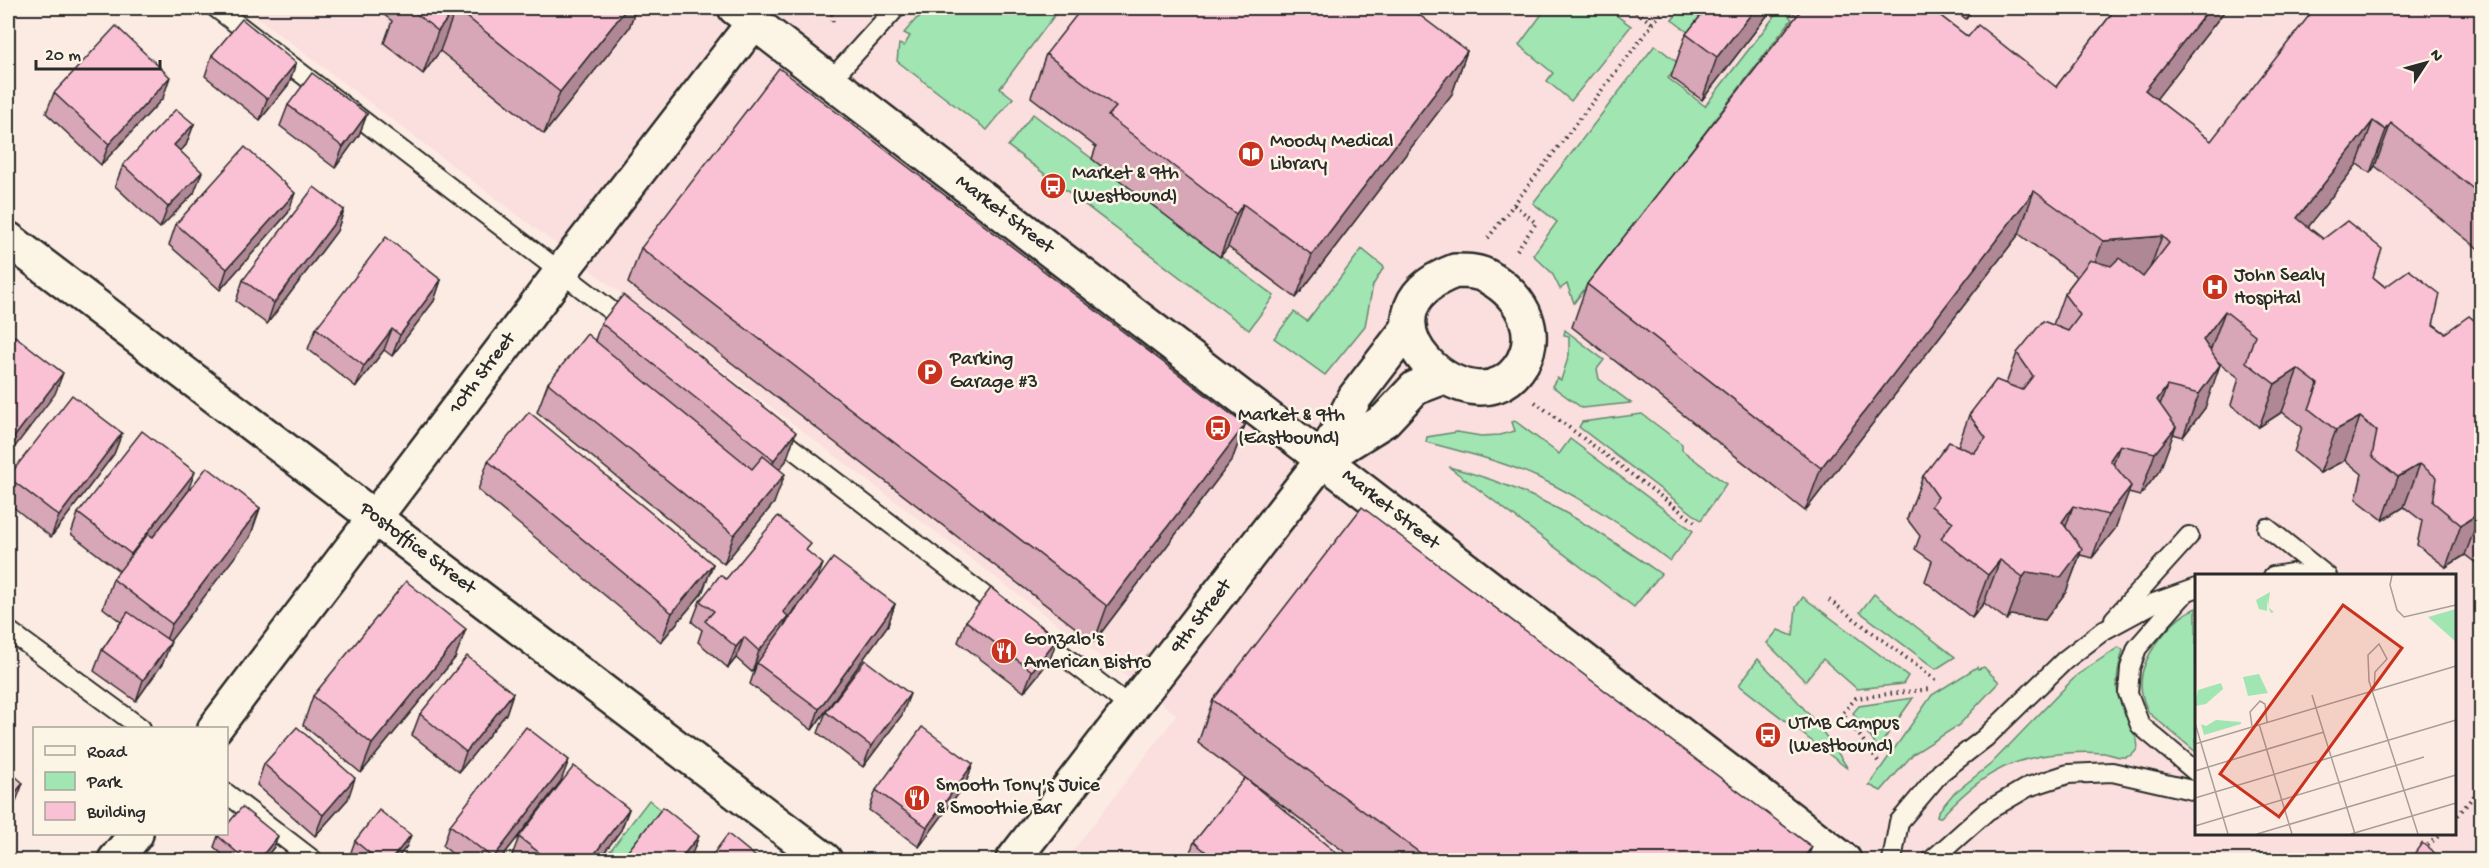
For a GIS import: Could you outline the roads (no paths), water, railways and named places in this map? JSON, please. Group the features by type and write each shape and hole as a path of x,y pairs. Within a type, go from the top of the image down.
{"street":[{"name":"10th Street","path":"217,727 561,272 744,15"},
{"name":"Market Street","path":"744,15 1323,458 1844,861"},
{"name":"Postoffice Street","path":"8,239 825,861"},
{"name":"9th Street","path":"1013,861 1323,458 1355,396 1408,328 1412,308 1422,291 1436,278 1455,271 1475,272 1490,278 1522,307 1529,325 1530,342 1526,359 1514,375 1495,385 1478,387 1462,385 1444,377 1426,363 1413,346 1408,328"},
{"name":"9th Street","path":"1323,458 1385,420 1415,388 1444,377"},
{"path":"115,861 135,835"}],"lane":[{"path":"216,8 646,337"},
{"path":"830,81 896,8"},
{"path":"761,424 1132,708"},
{"path":"2267,528 2324,574"},
{"path":"2104,630 2189,536"},
{"path":"1892,861 1899,822 1941,772 1985,738 2065,660 2104,630 2154,603 2192,588"},
{"path":"2192,588 2137,648 2130,668 2128,693 2140,725 2195,771"},
{"path":"8,630 138,727"},
{"path":"1932,861 1987,811 2028,787 2068,774 2112,772 2195,791"},
{"path":"228,795 313,861"}],"place":[{"name":"Moody Medical Library","path":"1251,154"},
{"name":"Market & 9th (Westbound)","path":"1053,186"},
{"name":"John Sealy Hospital","path":"2215,287"},
{"name":"Parking Garage #3","path":"930,372"},
{"name":"Market & 9th (Eastbound)","path":"1218,428"},
{"name":"Gonzalo's American Bistro","path":"1004,651"},
{"name":"UTMB Campus (Westbound)","path":"1768,735"},
{"name":"Smooth Tony's Juice & Smoothie Bar","path":"917,798"}]}
